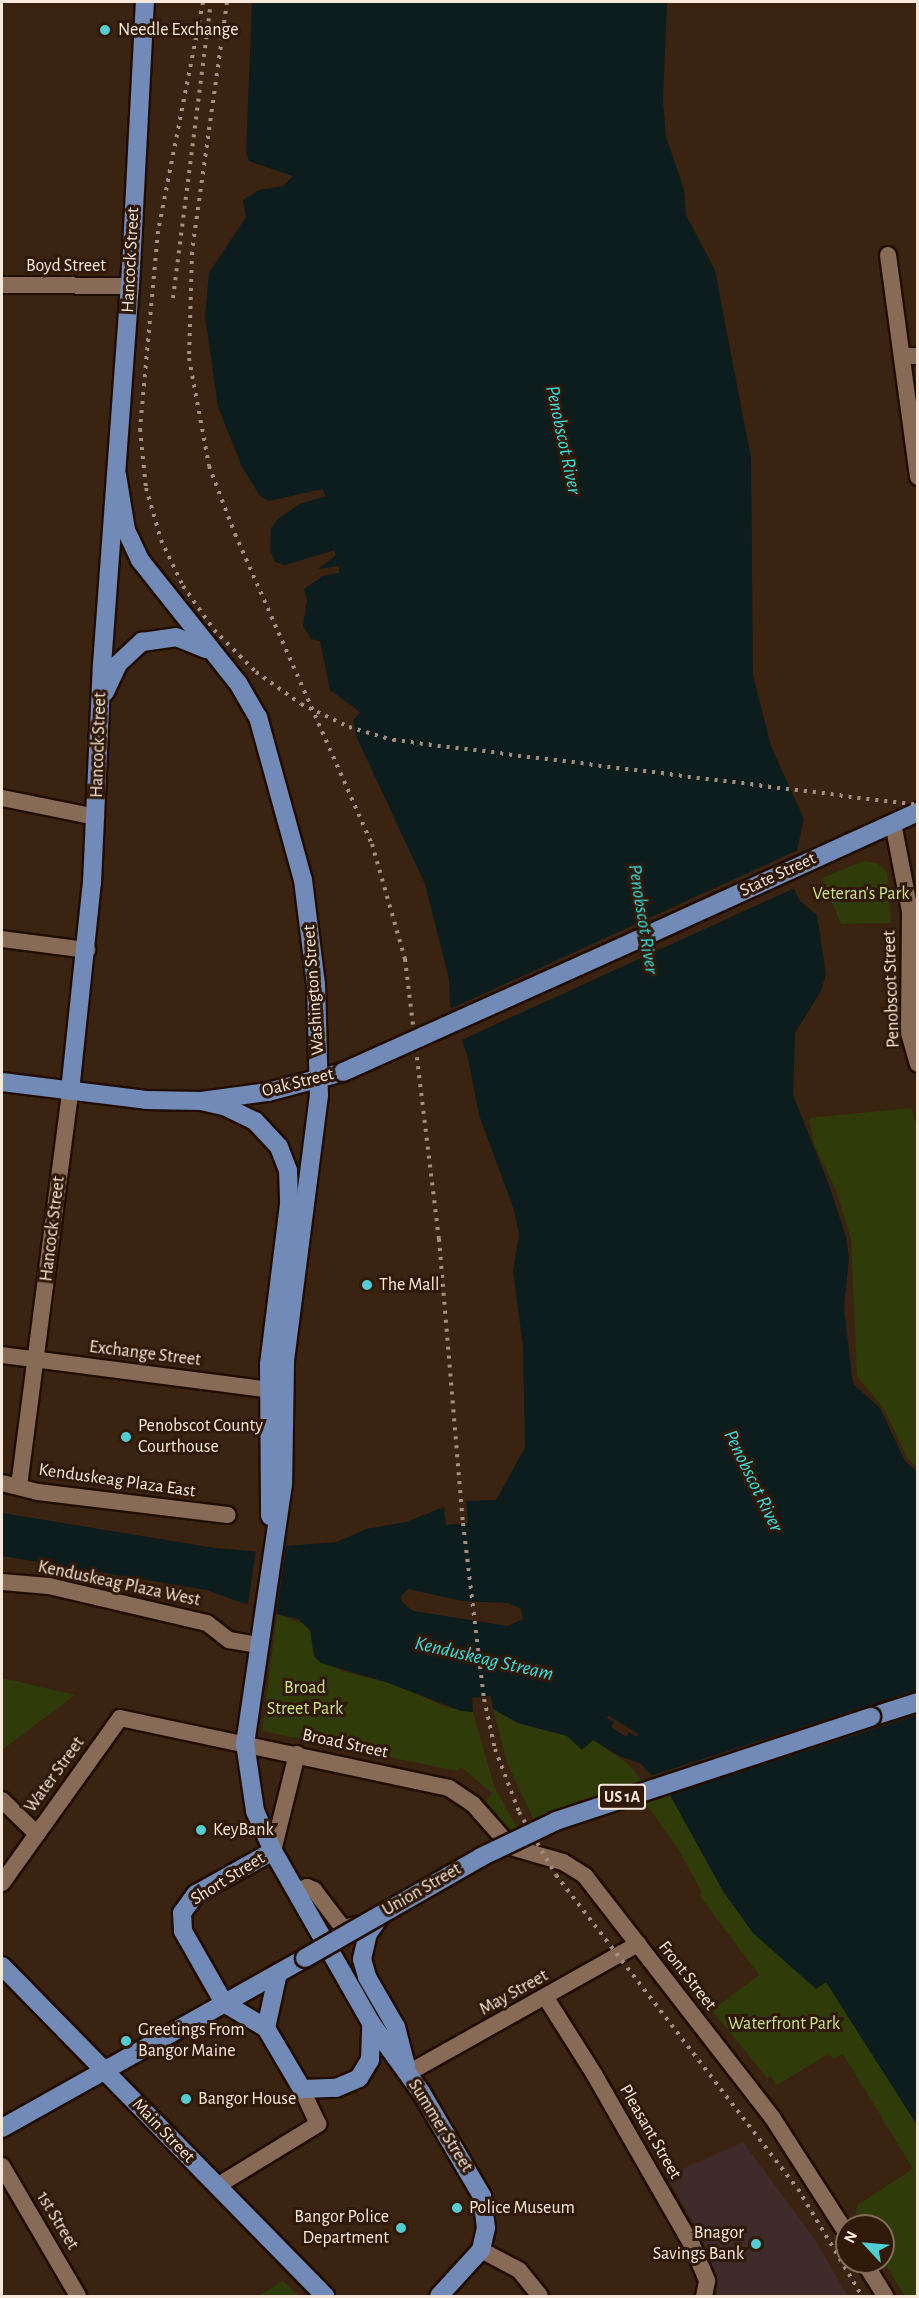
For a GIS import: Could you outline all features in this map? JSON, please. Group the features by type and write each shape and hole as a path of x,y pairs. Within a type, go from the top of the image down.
{"main road":[{"name":"Hancock Street","path":"70,1091 87,950 96,817 100,709 130,286 145,2"},
{"name":"Washington Street","path":"117,475 123,519 134,549 244,691 258,717 299,859 316,984 319,1080 276,1390"},
{"path":"100,709 118,664 142,642 176,637 190,640 215,656"},
{"name":"State Street","path":"639,939 918,812"},
{"name":"Oak Street","path":"2,1082 70,1091 201,1101 319,1080 343,1072 639,939"},
{"name":"Washington Street","path":"201,1101 226,1107 255,1121 279,1147 288,1170 289,1204 276,1390 270,1552 245,1743 255,1811 273,1851"},
{"name":"Union Street","path":"2,2128 481,1857 556,1821 918,1702"},
{"name":"US 1A","path":"273,1851 296,1891"},
{"name":"Short Street","path":"224,2003 183,1931 182,1913 196,1894 273,1851"},
{"name":"Summer Street","path":"296,1891 371,2023 408,2073 480,2192 486,2221 481,2250"},
{"name":"US 1A","path":"387,1910 371,1928 362,1953 364,1971 396,2027 408,2073"},
{"name":"Main Street","path":"2,1966 325,2296"},
{"path":"266,2028 278,1973"},
{"path":"224,2003 266,2028 302,2089 336,2088 359,2078 371,2053 371,2023"},
{"path":"439,2296 481,2250"}],"street":[{"path":"888,255 910,356 918,477"},
{"name":"Boyd Street","path":"2,285 130,286"},
{"path":"2,798 96,817"},
{"path":"893,822 914,911"},
{"path":"914,911 918,883"},
{"name":"Penobscot Street","path":"914,911 909,1033 918,1064"},
{"path":"2,939 87,950"},
{"name":"Hancock Street","path":"19,1486 70,1091"},
{"name":"Exchange Street","path":"2,1356 276,1390"},
{"name":"Kenduskeag Plaza East","path":"2,1484 38,1492 228,1515"},
{"name":"Kenduskeag Plaza West","path":"2,1582 49,1586 207,1623 229,1640 257,1645"},
{"name":"Broad Street","path":"120,1718 450,1788 473,1804 505,1842"},
{"name":"Water Street","path":"2,1883 120,1718"},
{"path":"273,1851 297,1754"},
{"path":"2,1800 37,1834"},
{"path":"296,1891 307,1887 314,1890 338,1924 352,1929 505,1842"},
{"name":"Front Street","path":"505,1842 524,1853 576,1869 638,1944 772,2117 835,2215"},
{"name":"May Street","path":"408,2073 546,1998 638,1944"},
{"name":"Pleasant Street","path":"546,1998 594,2074 692,2245 706,2276 705,2294"},
{"path":"217,2186 318,2124 302,2089"},
{"name":"1st Street","path":"2,2166 78,2296"},
{"path":"481,2250 519,2270 540,2296"},
{"path":"871,2274 885,2296"}],"shaded area":[{"path":"743,2142 814,2238 848,2296 717,2296 718,2281 703,2241 667,2176"}],"green space":[{"name":"Veteran's Park","path":"863,861 877,863 887,872 891,923 841,924 822,878"},
{"path":"911,1108 918,1130 917,1468 908,1459 884,1409 857,1376 851,1239 836,1190 815,1147 809,1118"},
{"name":"Broad Street Park","path":"277,1614 306,1625 312,1635 313,1651 341,1671 396,1685 448,1708 473,1712 494,1786 525,1842 521,1844 486,1801 492,1793 461,1767 457,1771 262,1731"},
{"path":"2,1678 75,1695 2,1750"},
{"name":"Waterfront Park","path":"493,1709 518,1723 567,1736 582,1749 593,1740 627,1763 658,1799 670,1795 723,1891 753,1933 816,1988 826,1982 917,2125 917,2296 905,2296 891,2274 895,2274 895,2214 856,2214 857,2205 913,2169 843,2054 834,2059 828,2054 777,2085 771,2076 767,2078 712,2010 759,1975 700,1896 701,1891 677,1847 632,1785 534,1821 507,1762"},
{"path":"283,2281 299,2296 258,2296"}],"water":[{"path":"252,2 667,2 663,100 666,137 684,189 686,215 715,270 751,458 753,675 771,746 804,819 790,881 800,901 817,915 826,974 821,991 795,1033 793,1095 829,1185 846,1237 849,1258 844,1307 854,1385 880,1408 905,1461 917,1472 917,2125 826,1982 816,1989 753,1933 723,1891 670,1795 640,1763 619,1756 593,1740 582,1750 567,1736 518,1723 493,1709 491,1696 472,1698 473,1712 461,1711 386,1682 321,1663 314,1656 310,1630 298,1619 277,1614 277,1609 242,1603 207,1590 2,1556 2,1513 215,1548 285,1554 286,1546 337,1542 366,1529 406,1522 444,1507 446,1525 468,1523 466,1501 496,1500 525,1448 523,1347 513,1271 519,1235 514,1210 479,1115 468,1058 450,1004 449,979 425,884 357,738 353,721 360,712 330,690 320,641 311,639 303,626 307,600 304,589 323,576 339,573 339,566 318,569 335,556 335,550 285,565 275,562 270,550 271,528 279,518 300,504 326,496 322,489 269,501 260,496 242,467 218,407 205,316 209,273 246,217 243,200 259,190 283,186 293,176 249,161 246,153","holes":["408,1589 462,1601 508,1603 521,1609 523,1619 508,1626 413,1611 402,1602 401,1596"]}],"pier":[{"path":"800,849 795,888 457,1042 448,1010"},
{"path":"256,1550 285,1554 277,1609 248,1604"},
{"path":"917,1690 917,1715 666,1796 650,1776"},
{"path":"608,1715 638,1734 637,1737 629,1732 626,1737 611,1727 614,1722 607,1718"}],"railway":[{"path":"203,2 158,231 140,429 146,488 161,540 183,586 214,630 256,672 301,704 349,727 393,740 918,805"},
{"path":"227,2 192,252 189,358 209,466 235,534 372,844 405,959 439,1239 463,1523 484,1699 495,1749 519,1812 556,1875 798,2189 862,2296"},
{"path":"173,298 211,3"}],"place":[{"name":"Needle Exchange","path":"105,30"},
{"name":"The Mall","path":"367,1285"},
{"name":"Penobscot County Courthouse","path":"126,1437"},
{"name":"KeyBank","path":"201,1830"},
{"name":"Greetings From Bangor Maine","path":"126,2041"},
{"name":"Bangor House","path":"186,2099"},
{"name":"Police Museum","path":"457,2208"},
{"name":"Bangor Police Department","path":"401,2228"},
{"name":"Bnagor Savings Bank","path":"756,2244"}],"water label":[{"name":"Penobscot River","path":"563,440"},
{"name":"Penobscot River","path":"643,919"},
{"name":"Penobscot River","path":"753,1481"},
{"name":"Kenduskeag Stream","path":"484,1659"}]}
